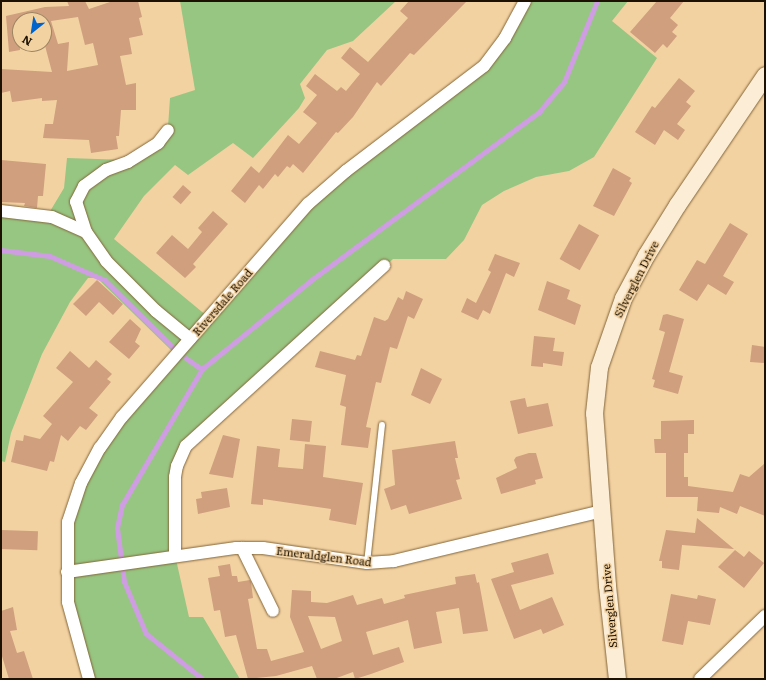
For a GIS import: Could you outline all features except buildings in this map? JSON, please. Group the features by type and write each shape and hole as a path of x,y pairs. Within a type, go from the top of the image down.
{"street":[{"name":"Riversdale Road","path":"89,679 68,602 68,522 81,483 100,448 122,417 308,204 346,171 484,66 505,38 525,1"},
{"name":"Silverglen Drive","path":"617,679 594,413 600,367 611,331 624,298 646,255 677,205 765,75"},
{"path":"168,130 158,143 128,162 106,170 84,186 76,202 86,232 106,261 156,311 190,339"},
{"path":"1,212 52,216 86,232"},
{"path":"175,555 175,477 178,461 186,446 384,266"},
{"name":"Emeraldglen Road","path":"67,572 175,555 242,548 263,548 367,563 394,561 602,511"},
{"path":"242,548 273,611"},
{"path":"700,679 765,616"}],"lane":[{"path":"367,563 382,425"}],"green space":[{"path":"180,1 396,1 353,41 327,50 300,84 305,98 299,108 253,158 233,143 188,175 175,165 144,196 114,239 207,316 307,201 472,73 525,1 628,1 612,21 657,58 594,157 569,171 536,177 504,191 482,205 464,240 446,259 393,259 180,457 175,555 189,617 203,617 240,679 90,679 68,602 68,522 101,447 175,354 97,278 88,278 70,302 42,354 11,433 5,462 1,461 1,207 49,213 64,188 67,158 128,160 168,127 170,98 195,90"}],"waterway":[{"path":"202,679 146,634 124,582 117,528 122,505 202,369 314,278 539,112 564,82 597,1"},
{"path":"1,250 50,256 105,280 173,347"},
{"path":"186,358 202,369"}]}
